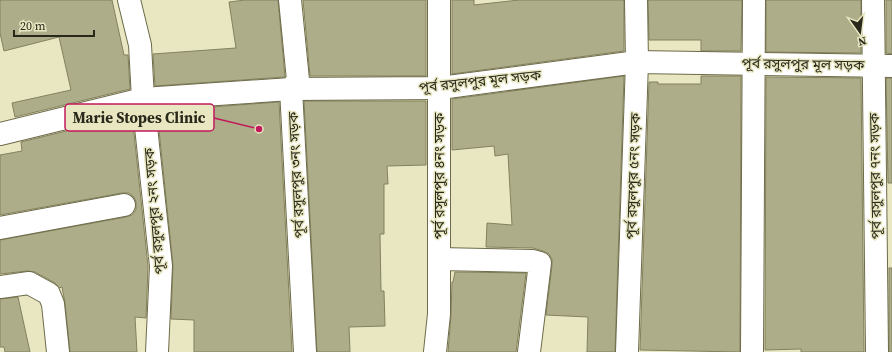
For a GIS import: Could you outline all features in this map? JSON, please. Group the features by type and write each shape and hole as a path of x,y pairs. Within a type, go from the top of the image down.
{"street":[{"name":"পূর্ব রসুলপুর ২নং সড়ক","path":"129,0 140,45 143,99 161,266 157,352"},
{"name":"পূর্ব রসুলপুর ৩নং সড়ক","path":"290,0 298,80 291,89 305,352"},
{"name":"পূর্ব রসুলপুর ৪নং সড়ক","path":"435,352 439,314 439,0"},
{"name":"পূর্ব রসুলপুর ৫নং সড়ক","path":"627,352 637,62 636,0"},
{"path":"752,352 754,0"},
{"name":"পূর্ব রসুলপুর ৭নং সড়ক","path":"873,0 883,65 877,352"},
{"name":"পূর্ব রসুলপুর মূল সড়ক","path":"1,132 143,99 291,89 440,88 637,62 883,65"},
{"path":"0,228 124,205"},
{"path":"439,259 533,260 540,263 529,352"},
{"path":"0,287 29,283 49,294 52,304 58,352"}],"building":[{"path":"0,0 112,0 124,55 128,55 130,89 15,117 12,103 71,90 59,37 4,51 0,33"},
{"path":"245,0 278,0 285,77 155,86 153,54 236,48 229,2"},
{"path":"303,0 426,0 426,76 310,76"},
{"path":"452,0 474,0 474,5 519,0 624,0 624,51 452,74"},
{"path":"648,0 742,0 741,51 701,51 701,40 649,40"},
{"path":"766,0 861,0 861,53 766,52"},
{"path":"886,0 892,0 892,54 886,53"},
{"path":"624,76 615,352 587,352 588,317 546,315 552,265 552,259 549,254 533,248 486,247 487,223 512,225 508,154 495,156 494,146 452,150 452,99"},
{"path":"701,76 741,76 740,352 640,350 649,82 658,82 658,84 701,84"},
{"path":"766,77 861,78 864,352 801,352 801,349 765,350"},
{"path":"886,78 892,78 892,183 888,183"},
{"path":"304,101 426,101 426,165 387,166 388,184 384,184 384,234 380,234 381,291 384,291 385,326 349,327 350,352 317,352"},
{"path":"279,102 292,352 194,352 194,320 171,319 173,265 157,111"},
{"path":"132,115 148,266 146,318 135,317 137,352 70,352 62,287 59,288 55,283 35,272 27,271 0,274 0,240 126,217 132,215 136,210 136,202 134,197 129,193 122,193 0,215 0,155 22,151 21,142"},
{"path":"889,268 892,268 892,352 889,352"},
{"path":"455,272 526,273 516,352 448,352 452,282"},
{"path":"18,297 30,352 5,352 4,347 0,347 0,299"}],"place":[{"name":"Marie Stopes Clinic","path":"259,129"}]}
